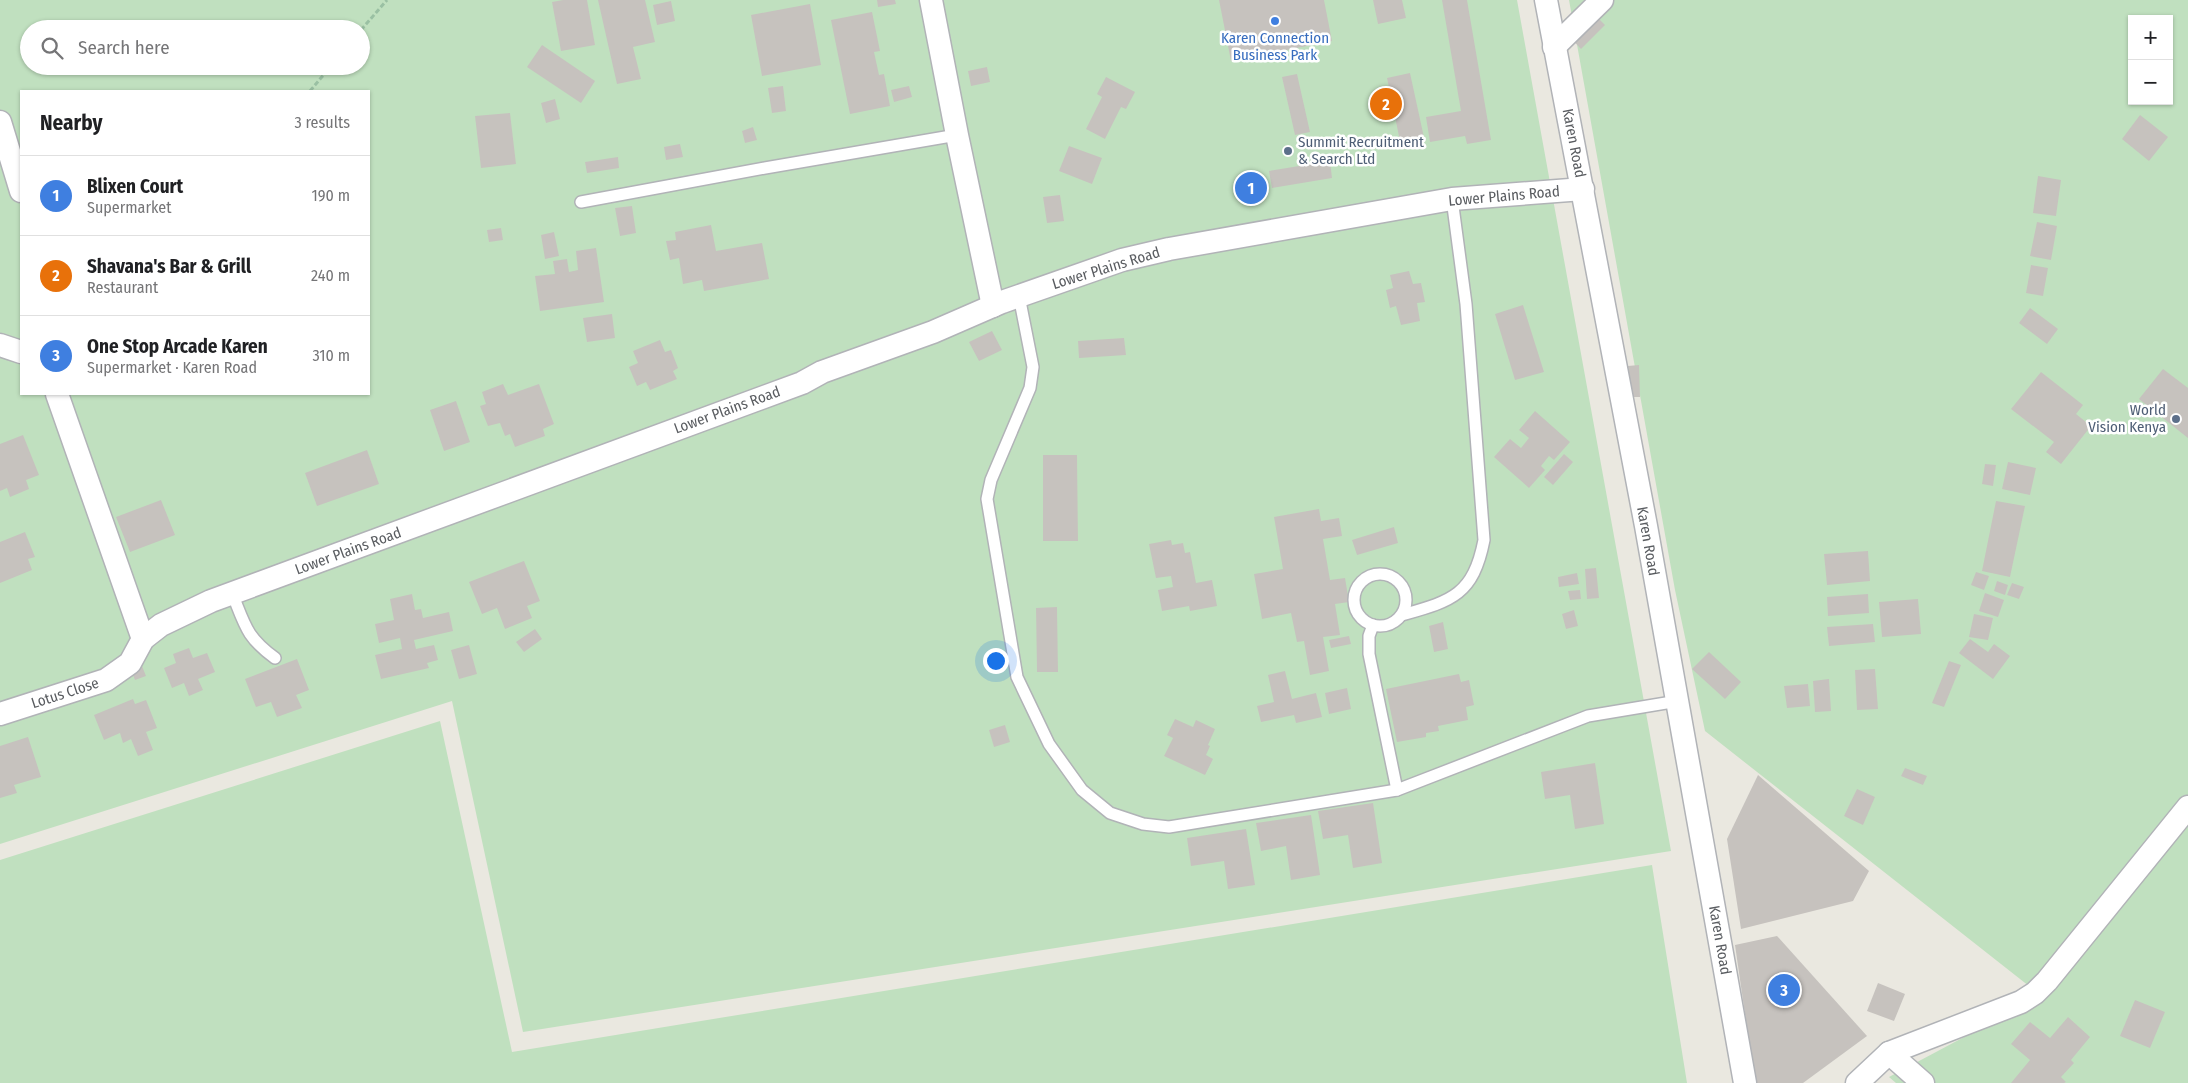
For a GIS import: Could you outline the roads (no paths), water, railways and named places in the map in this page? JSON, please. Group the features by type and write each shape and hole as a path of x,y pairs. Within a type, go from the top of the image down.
{"street":[{"path":"931,0 957,135 994,306"},
{"name":"Karen Road","path":"1546,0 1678,701 1745,1083"},
{"path":"1554,46 1602,0"},
{"path":"0,122 20,188"},
{"name":"Lower Plains Road","path":"143,639 168,621 232,593 802,382 822,372 933,332 1019,296 1106,265 1169,249 1452,199 1583,189"},
{"path":"0,345 20,352"},
{"path":"57,395 143,639"},
{"name":"Lotus Close","path":"0,714 106,680 130,663 143,639"},
{"path":"1857,1083 1889,1053 2021,1002 2035,993 2068,957 2188,807"},
{"path":"1889,1053 1923,1083"}],"lane":[{"path":"582,202 957,135"},
{"path":"1402,615 1406,606 1406,597 1404,588 1398,581 1390,576 1377,574 1368,576 1361,581 1354,592 1353,601 1355,610 1360,618 1373,626 1391,624 1402,615 1444,603 1466,586 1480,560 1484,540 1466,304 1452,199"},
{"path":"1019,296 1033,367 1030,388 991,480 987,499 1017,677 1049,744 1082,790 1110,814 1143,824 1169,827 1397,790 1588,716 1678,701"},
{"path":"232,593 250,636 275,658"},
{"path":"1373,626 1369,636 1369,654 1397,790"}],"place":[{"name":"Karen Connection Business Park","path":"1275,21"},
{"name":"Shavana's Bar & Grill","path":"1386,104"},
{"name":"Summit Recruitment & Search Ltd","path":"1288,151"},
{"name":"Blixen Court","path":"1251,188"},
{"name":"World Vision Kenya","path":"2176,419"},
{"name":"One Stop Arcade Karen","path":"1784,990"}]}
